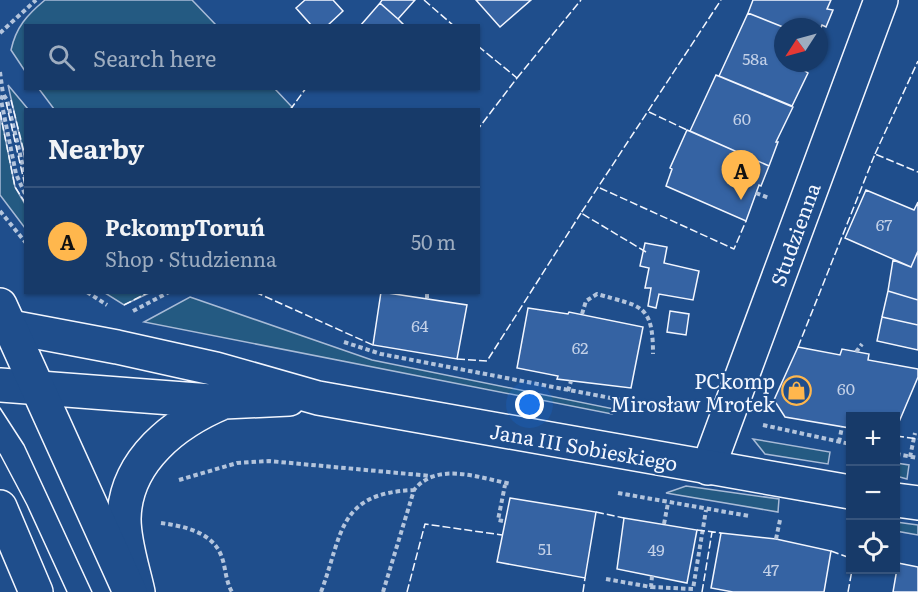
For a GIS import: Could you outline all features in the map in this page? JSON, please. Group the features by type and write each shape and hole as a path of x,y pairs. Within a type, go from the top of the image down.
{"street":[{"name":"Studzienna","path":"708,468 881,0"},
{"name":"Jana III Sobieskiego","path":"3,319 216,369 318,398 846,491"},
{"path":"3,319 130,592"},
{"name":"Jana III Sobieskiego","path":"0,385 38,390 111,392 224,402 318,398"},
{"name":"Jana III Sobieskiego","path":"138,592 124,529 125,507 131,486 147,458 169,432 193,416 224,402"},
{"path":"900,501 918,503"},
{"path":"0,507 36,592"},
{"path":"0,533 36,592"}],"path":[{"path":"0,33 36,0"},
{"path":"0,72 3,94 7,100 24,171"},
{"path":"3,94 1,100 16,174 24,192"},
{"path":"0,211 24,241"},
{"path":"125,315 165,294"},
{"path":"582,314 586,301 597,294 641,307 650,319 653,354"},
{"path":"344,342 381,354 568,391 663,408 698,411"},
{"path":"856,352 862,344"},
{"path":"418,352 418,361"},
{"path":"568,391 571,381"},
{"path":"753,423 846,443"},
{"path":"839,442 842,427"},
{"path":"910,457 915,433"},
{"path":"900,455 918,458"},
{"path":"174,482 237,463 269,460 431,476"},
{"path":"321,592 339,532 348,516 378,494 414,490 431,476 444,472 511,484"},
{"path":"504,521 498,520 505,485"},
{"path":"383,592 414,490"},
{"path":"618,493 706,510 759,517"},
{"path":"664,524 668,503"},
{"path":"606,579 651,587 693,589 706,510"},
{"path":"769,518 790,521"},
{"path":"776,539 780,520"},
{"path":"158,523 188,526 207,538 221,554 232,592"},
{"path":"651,587 652,576"}],"shaded area":[{"path":"45,0 192,0 215,24 24,24 24,70 11,50 23,22"},
{"path":"8,85 27,108 24,108 24,156"},
{"path":"40,90 276,90 292,107 291,108 53,108"},
{"path":"0,112 15,187 24,202 24,227 0,195"},
{"path":"107,294 147,294 124,305"},
{"path":"190,297 372,360 619,410 612,414 144,322"},
{"path":"753,439 830,452 828,464 765,454"},
{"path":"900,464 909,465 907,479 900,477"},
{"path":"686,486 779,499 778,512 666,493"},
{"path":"900,523 918,525 918,535 900,532"}],"building":[{"path":"305,0 333,0 343,11 329,24 310,24 296,8"},
{"path":"382,0 415,0 398,19 380,3"},
{"path":"476,0 531,0 500,27"},
{"path":"753,0 831,0 827,9 833,10 828,22 828,18 774,18 774,23 748,13"},
{"path":"380,3 403,24 362,24"},
{"path":"748,13 774,23 774,72 808,73 792,106 719,76"},
{"path":"716,75 793,107 776,142 778,142 769,166 690,131"},
{"path":"687,130 769,166 761,186 759,185 746,221 666,186 672,169 670,168"},
{"path":"866,190 914,210 918,202 918,251 911,267 845,238"},
{"path":"645,243 667,247 664,263 699,271 693,300 659,294 656,308 648,306 651,288 645,288 649,268 640,266"},
{"path":"918,251 918,300 888,291 893,260 911,267"},
{"path":"888,291 918,300 918,325 882,317"},
{"path":"381,294 467,305 457,359 373,345"},
{"path":"528,308 568,314 569,312 643,327 631,388 557,379 558,376 517,368"},
{"path":"670,311 689,314 686,335 667,332"},
{"path":"882,317 918,325 918,350 877,341"},
{"path":"798,347 840,355 842,349 869,354 868,360 918,369 918,377 900,420 900,412 846,412 846,427 785,417 774,400"},
{"path":"510,498 596,512 585,578 497,562"},
{"path":"624,518 697,530 687,583 617,569"},
{"path":"721,533 776,539 831,551 824,592 733,592 711,588"},
{"path":"900,563 918,567 918,592 893,592 896,574 900,574"}],"tram line":[{"path":"0,408 24,445 92,592"},
{"path":"0,454 27,505 67,592"}],"fence":[{"path":"424,0 452,24"},
{"path":"517,78 581,0"},
{"path":"646,252 581,213 721,0"},
{"path":"480,48 517,78 480,126"},
{"path":"875,154 918,61"},
{"path":"291,108 305,90"},
{"path":"11,100 24,152"},
{"path":"6,102 24,181"},
{"path":"0,112 15,187 24,201"},
{"path":"649,112 687,130"},
{"path":"798,347 875,154 918,172"},
{"path":"600,188 734,249 746,221"},
{"path":"457,359 487,361 581,213"},
{"path":"124,305 145,294"},
{"path":"259,294 373,345"},
{"path":"900,437 918,439"},
{"path":"596,512 624,518"},
{"path":"407,592 425,524 502,535"},
{"path":"697,530 721,533"},
{"path":"702,592 712,532"},
{"path":"831,551 846,557"},
{"path":"848,592 851,574"},
{"path":"583,592 585,578"}],"place":[{"name":"PckompToruń","path":"741,200"},
{"name":"PCkomp Mirosław Mrotek","path":"796,391"}]}
